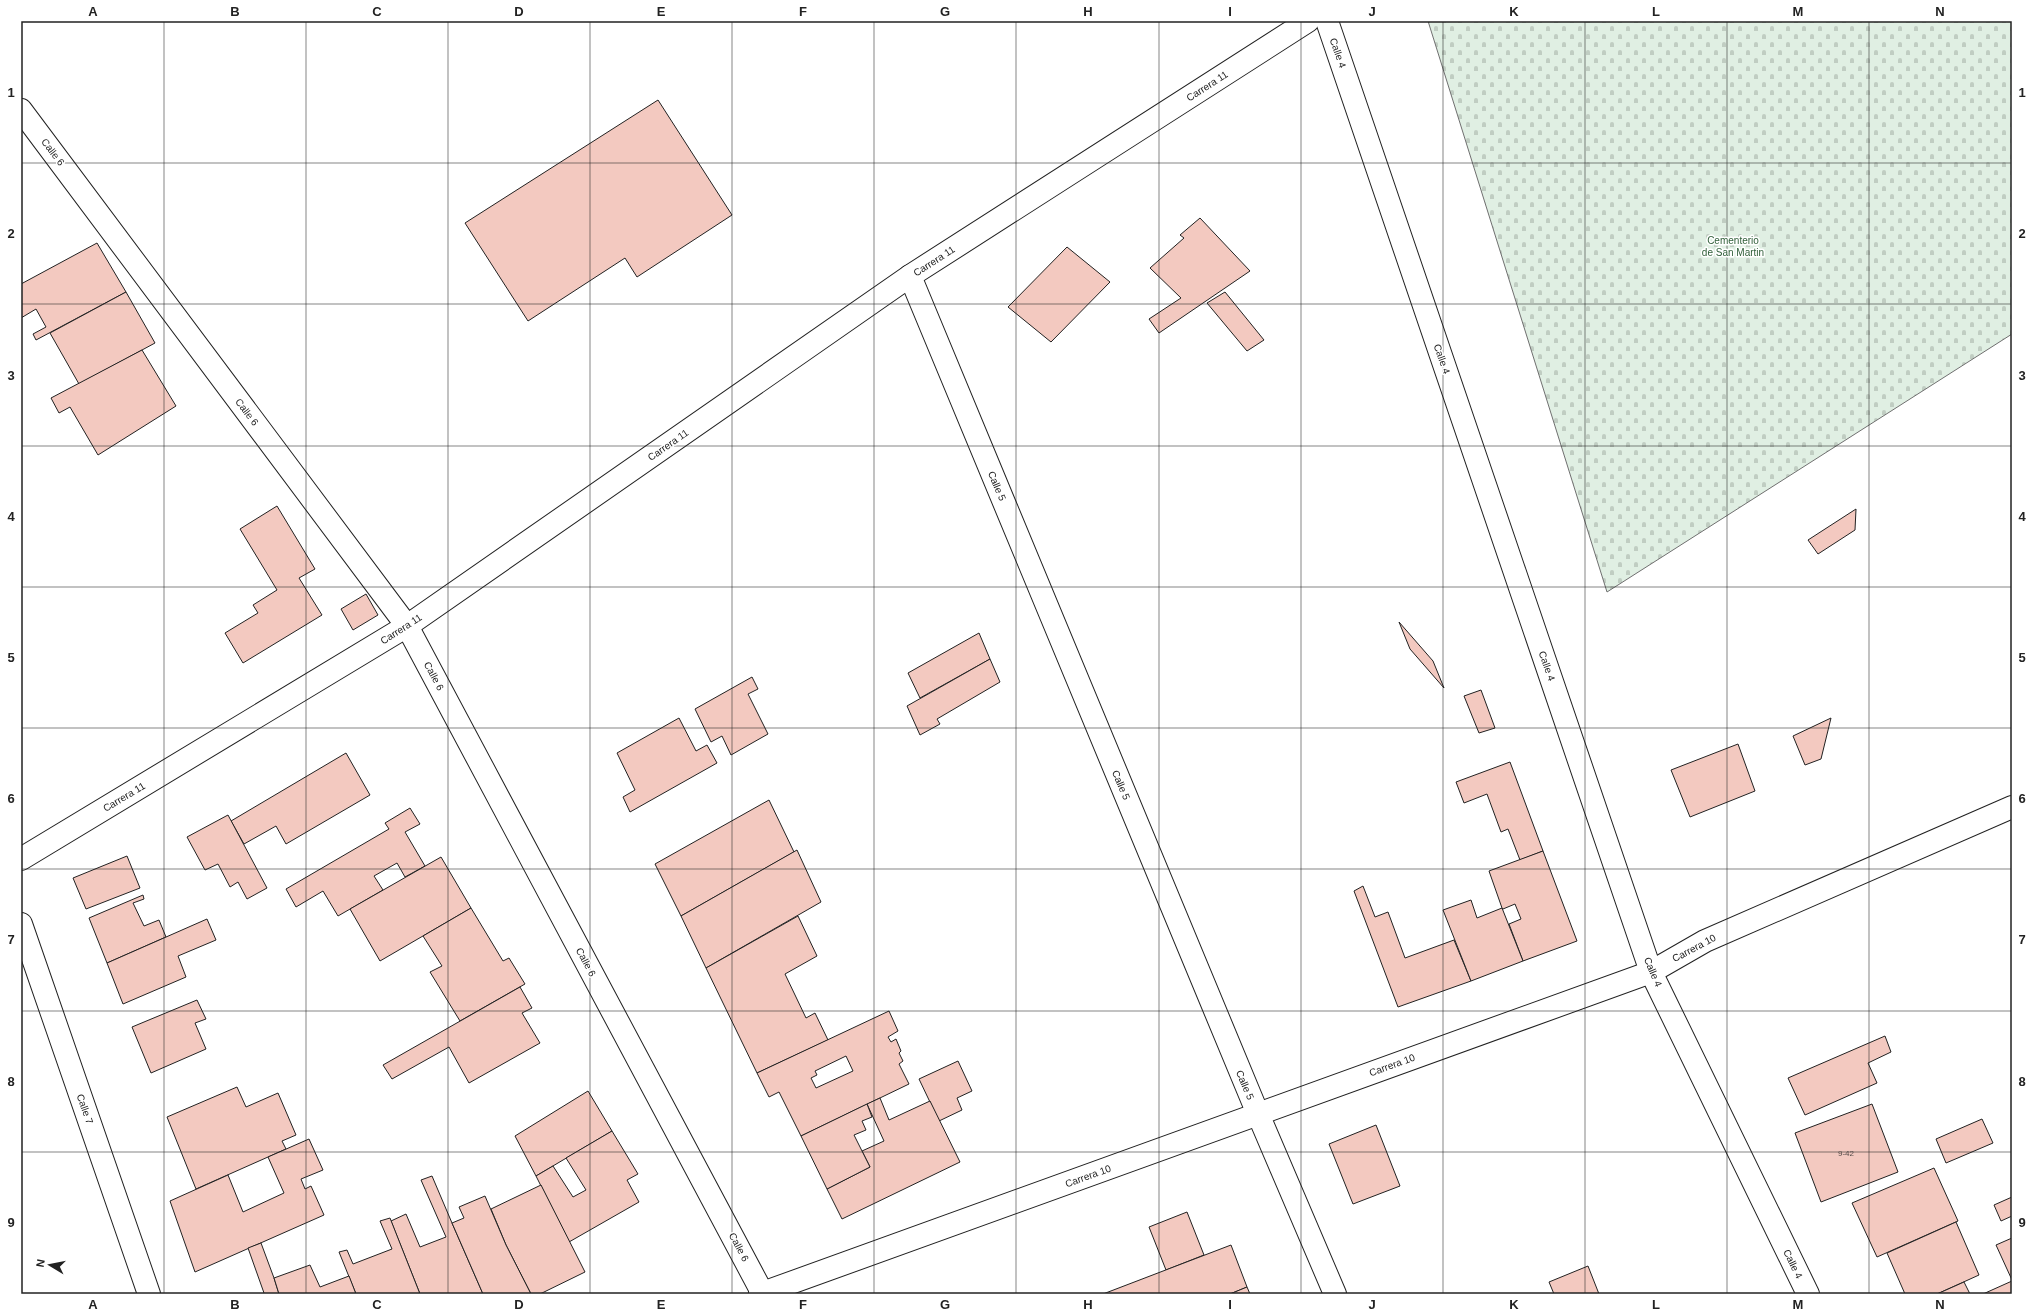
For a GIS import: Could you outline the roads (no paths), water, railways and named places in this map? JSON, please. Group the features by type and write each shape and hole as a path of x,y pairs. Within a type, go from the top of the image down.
{"street":[{"name":"Carrera 11","path":"21,859 407,626 910,276 1308,21"},
{"name":"Calle 4","path":"1327,21 1651,972 1808,1294"},
{"name":"Calle 6","path":"21,110 407,626 762,1294"},
{"name":"Calle 5","path":"910,276 1258,1114 1335,1294"},
{"name":"Carrera 10","path":"762,1294 1651,972 1705,941 2012,807"},
{"name":"Calle 7","path":"21,924 149,1294"}],"park label":[{"name":"Cementerio de San Martin","path":"1733,246"}]}
